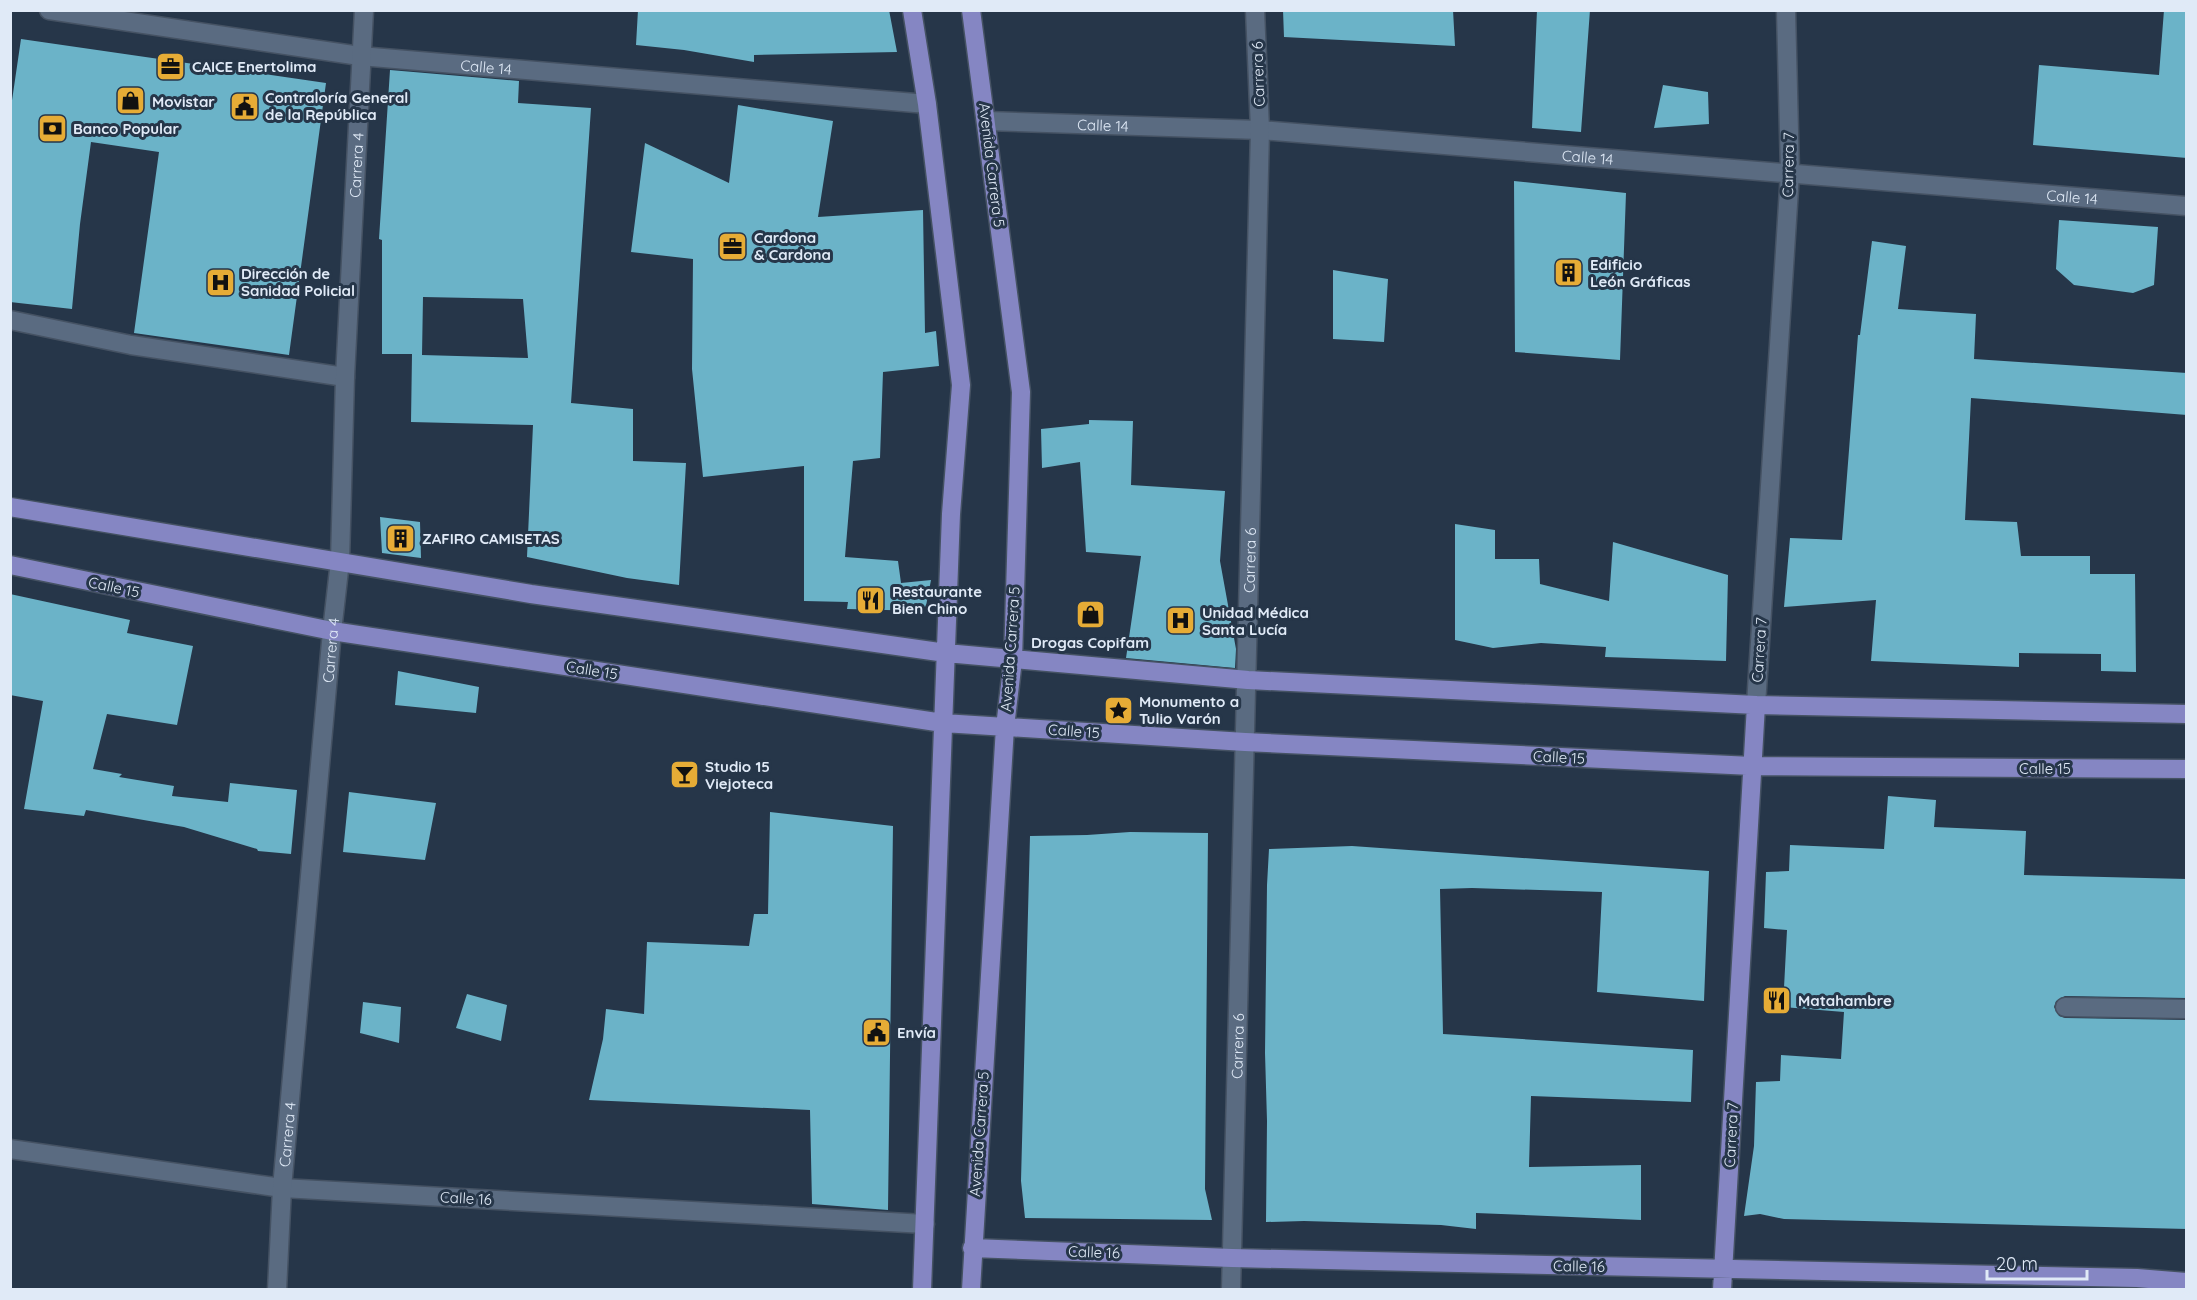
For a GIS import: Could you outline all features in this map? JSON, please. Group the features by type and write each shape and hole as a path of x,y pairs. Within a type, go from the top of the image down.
{"main road":[{"path":"912,10 927,104 961,385 951,514 922,1290"},
{"name":"Avenida Carrera 5","path":"971,10 1021,392 1013,660 1005,727 971,1290"},
{"path":"10,507 531,594 946,653 1013,660 1248,680 1756,705 2187,714"},
{"name":"Calle 15","path":"10,566 332,631 944,723 1245,742 1752,766 2187,769"},
{"name":"Carrera 7","path":"1722,1290 1756,705"},
{"name":"Calle 16","path":"972,1248 1232,1258 1723,1269 2139,1284 2187,1282"}],"street":[{"name":"Calle 14","path":"48,10 360,56 927,104"},
{"name":"Carrera 4","path":"278,1290 282,1188 340,561 345,376 364,10"},
{"name":"Carrera 6","path":"1231,1290 1260,130 1256,10"},
{"name":"Carrera 7","path":"1756,705 1790,173 1786,10"},
{"name":"Calle 14","path":"987,121 1260,130 2187,206"},
{"path":"10,320 131,345 345,376"},
{"path":"2065,1007 2187,1009"},
{"name":"Calle 16","path":"10,1149 282,1188 925,1224"}],"building":[{"path":"638,10 889,10 897,52 754,55 754,62 684,50 636,45"},
{"path":"1283,10 1453,10 1455,46 1284,37"},
{"path":"1537,10 1590,10 1581,132 1532,128"},
{"path":"2164,10 2187,10 2187,158 2033,145 2039,65 2159,75"},
{"path":"21,39 326,83 289,355 134,333 159,152 91,142 72,309 10,302 10,114"},
{"path":"390,70 519,81 518,103 591,108 571,403 633,409 633,461 686,463 679,585 627,578 527,557 533,425 411,422 412,354 382,354 382,240 379,239","holes":["423,297 523,299 528,358 422,355"]},
{"path":"1663,85 1708,92 1709,124 1654,128"},
{"path":"738,105 833,121 818,217 923,210 925,333 936,331 939,366 883,372 880,458 853,461 845,557 898,561 901,583 931,580 925,611 847,609 848,602 804,601 804,466 703,477 692,369 693,259 631,252 645,143 729,183"},
{"name":"Edificio León Gráficas","path":"1514,181 1626,193 1620,360 1515,352"},
{"path":"2059,220 2158,227 2154,285 2133,293 2074,285 2056,269"},
{"path":"1872,241 1906,246 1898,309 1976,314 1974,359 2187,373 2187,415 1971,398 1965,520 2017,522 2021,556 2090,556 2090,574 2135,574 2136,672 2101,671 2101,654 2019,653 2019,667 1871,661 1876,600 1784,607 1790,538 1842,540 1858,335 1860,335"},
{"path":"1333,270 1388,279 1384,342 1333,339"},
{"path":"1089,420 1133,421 1131,485 1225,491 1220,561 1236,649 1235,668 1126,658 1141,556 1086,552 1080,462 1042,468 1041,429 1089,424"},
{"name":"ZAFIRO CAMISETAS","path":"380,517 420,522 421,558 382,553"},
{"path":"1455,524 1495,530 1495,559 1539,559 1540,584 1609,601 1613,542 1728,575 1726,661 1605,657 1606,647 1541,643 1493,648 1455,640"},
{"path":"10,594 130,620 127,633 193,646 177,725 107,714 93,769 122,774 119,777 174,786 172,796 228,802 230,783 297,790 291,854 258,851 184,827 86,810 84,816 24,809 43,701 10,695"},
{"path":"398,671 479,687 476,713 395,705"},
{"path":"349,792 436,803 425,860 343,852"},
{"path":"1888,796 1936,800 1934,827 2026,831 2024,875 2187,879 2187,998 2065,996 2056,1001 2054,1007 2059,1016 2065,1018 2187,1020 2187,1229 1784,1219 1760,1214 1744,1216 1754,1146 1756,1082 1780,1081 1781,1055 1841,1059 1844,1012 1783,1007 1787,930 1764,928 1766,872 1789,871 1790,845 1884,849"},
{"path":"770,812 893,826 888,1210 812,1204 810,1110 589,1100 603,1039 606,1009 644,1014 647,942 749,946 754,914 768,914"},
{"path":"1130,832 1208,833 1205,1189 1212,1220 1025,1218 1021,1181 1030,836"},
{"path":"1352,846 1709,871 1704,1001 1597,992 1602,892 1440,889 1443,1034 1693,1050 1691,1102 1531,1096 1529,1167 1641,1165 1641,1220 1476,1213 1476,1229 1441,1225 1266,1222 1265,1053 1269,849"},
{"path":"467,994 507,1005 501,1041 456,1028"},
{"path":"363,1002 401,1007 399,1043 360,1033"}],"place":[{"name":"CAICE Enertolima","path":"171,66"},
{"name":"Movistar","path":"131,101"},
{"name":"Contraloría General de la República","path":"244,106"},
{"name":"Banco Popular","path":"52,128"},
{"name":"Cardona & Cardona","path":"733,246"},
{"name":"Edificio León Gráficas","path":"1569,273"},
{"name":"Dirección de Sanidad Policial","path":"220,282"},
{"name":"ZAFIRO CAMISETAS","path":"401,538"},
{"name":"Restaurante Bien Chino","path":"871,600"},
{"name":"Drogas Copifam","path":"1090,615"},
{"name":"Unidad Médica Santa Lucía","path":"1181,621"},
{"name":"Monumento a Tulio Varón","path":"1118,710"},
{"name":"Studio 15 Viejoteca","path":"684,775"},
{"name":"Matahambre","path":"1777,1000"},
{"name":"Envía","path":"876,1032"}]}
